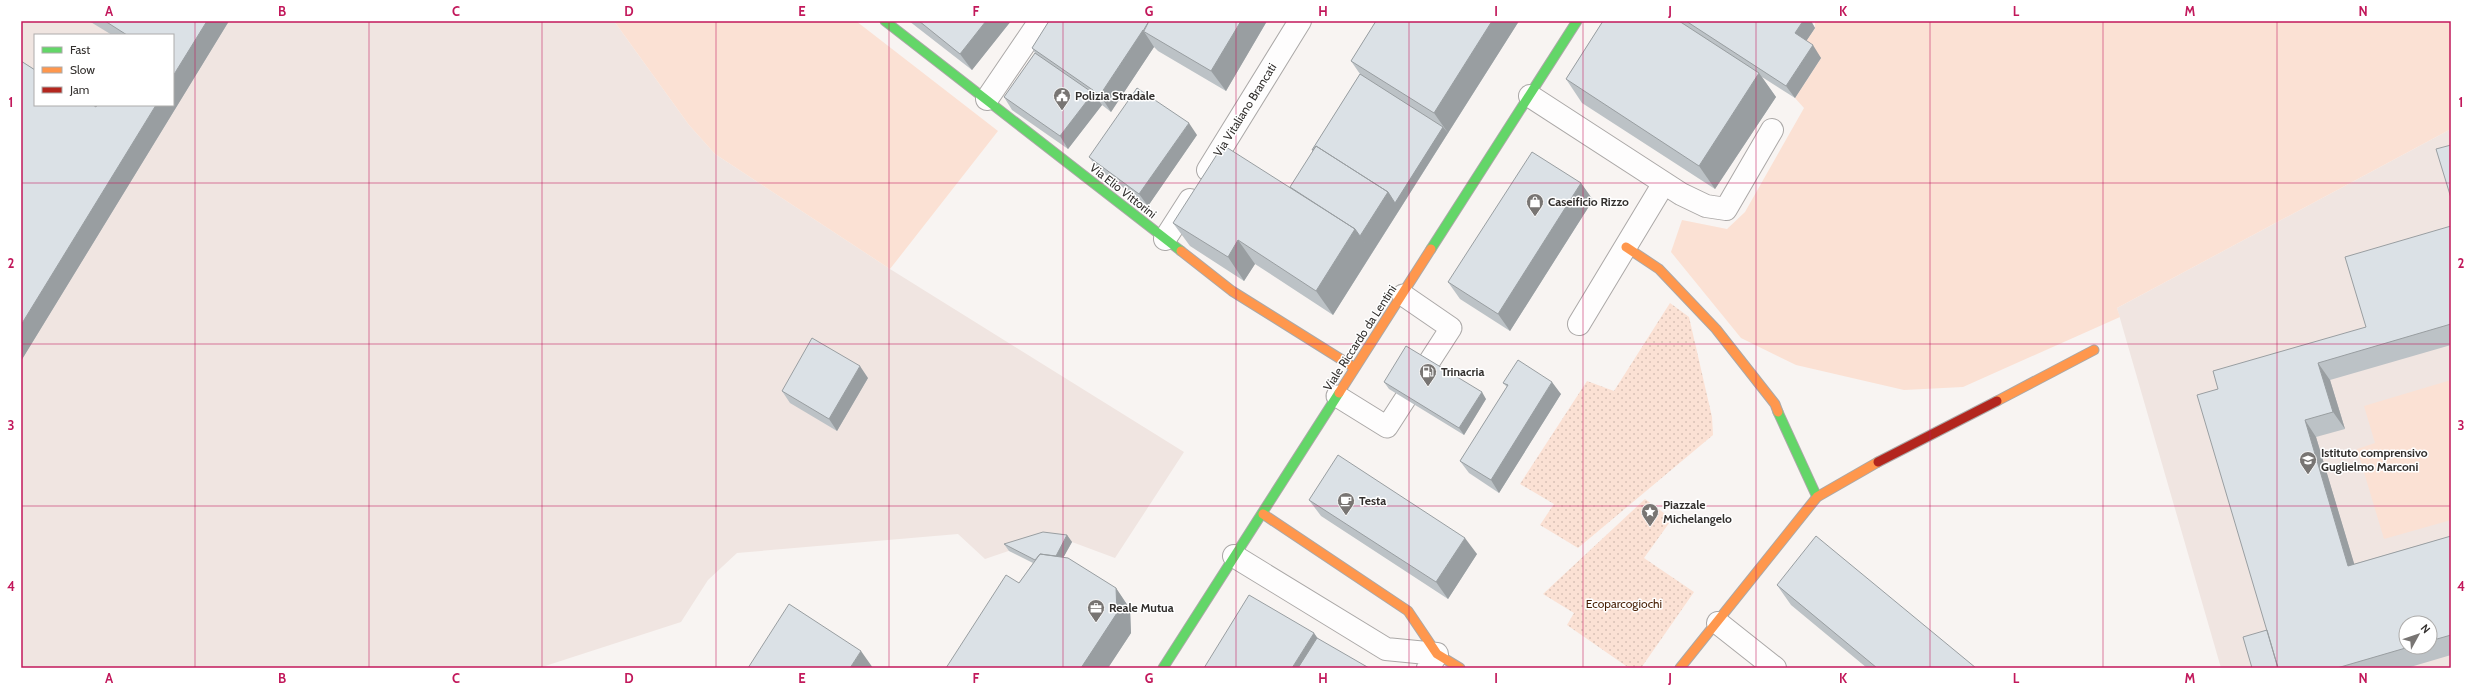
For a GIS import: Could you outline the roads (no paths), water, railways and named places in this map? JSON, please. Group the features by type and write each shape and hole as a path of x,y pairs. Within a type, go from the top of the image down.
{"street":[{"name":"Via Elio Vittorini","path":"885,21 1232,291 1355,368"},
{"path":"987,99 1040,21"},
{"name":"Via Vitaliano Brancati","path":"1165,239 1300,21"},
{"name":"Viale Riccardo da Lentini","path":"1163,668 1234,556 1263,514 1577,21"},
{"path":"1530,96 1664,183 1706,206 1726,209 1772,130"},
{"path":"1579,324 1664,183"},
{"path":"1626,247 1659,269 1716,329 1775,404 1817,497"},
{"path":"1680,668 1718,623 1817,497 1842,481 2094,350"},
{"path":"1263,514 1408,611 1433,661"},
{"path":"1234,556 1386,649 1460,668"},
{"path":"1718,623 1775,668"}],"lane":[{"path":"1337,396 1386,427 1395,414 1450,328 1403,295"}],"place":[{"name":"Polizia Stradale","path":"1062,111"},
{"name":"Caseificio Rizzo","path":"1535,217"},
{"name":"Trinacria","path":"1428,387"},
{"name":"Istituto comprensivo Guglielmo Marconi","path":"2308,475"},
{"name":"Testa","path":"1346,516"},
{"name":"Piazzale Michelangelo","path":"1650,527"},
{"name":"Reale Mutua","path":"1096,623"}],"park label":[{"name":"Ecoparcogiochi","path":"1624,604"}]}
